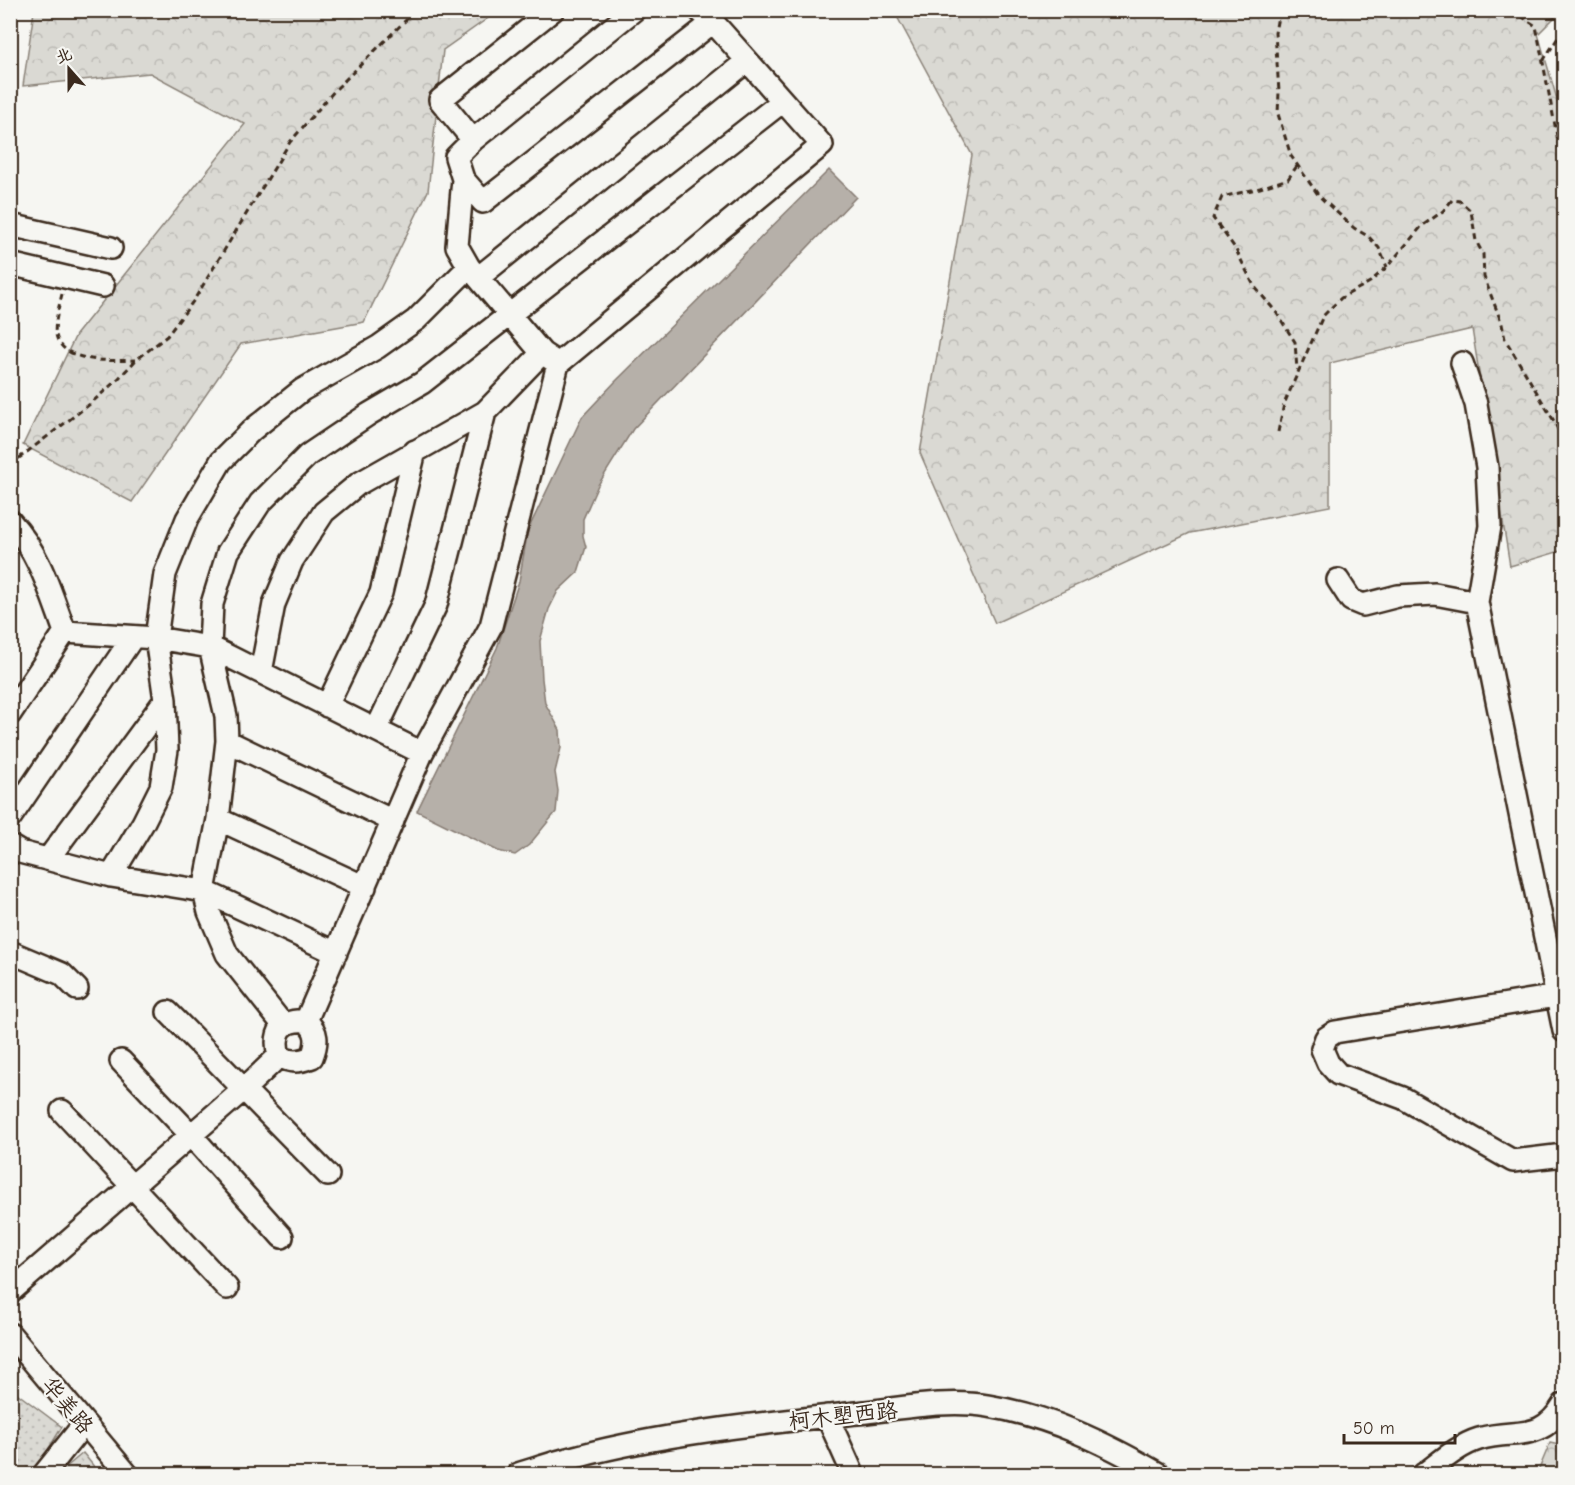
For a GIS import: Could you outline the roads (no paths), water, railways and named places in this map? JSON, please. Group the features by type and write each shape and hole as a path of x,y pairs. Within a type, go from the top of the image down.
{"street":[{"path":"473,140 440,100 553,10"},
{"path":"550,359 474,272 457,246 463,179 456,157 473,140 634,10"},
{"path":"261,672 274,604 292,561 324,512 358,484 485,412 822,145 706,16 483,202 463,179"},
{"path":"111,876 143,823 161,787 167,750 165,700 156,638 165,574 187,519 221,461 252,430 302,390 378,347 416,320 474,272 747,61"},
{"path":"284,1026 227,954 209,912 204,891 218,819 227,741 226,716 210,647 212,604 228,552 260,503 308,455 369,414 422,383 783,101"},
{"path":"10,225 111,248"},
{"path":"10,264 103,286"},
{"path":"306,1021 422,753 491,626 550,359"},
{"path":"1462,363 1476,404 1487,467 1490,526 1477,602 1564,1031"},
{"path":"376,730 436,604 485,412"},
{"path":"327,706 381,593 415,451"},
{"path":"10,521 26,538 41,565 65,632"},
{"path":"1338,580 1351,600 1363,605 1398,596 1435,594 1477,602"},
{"path":"65,632 156,638 210,647 422,753"},
{"path":"10,714 65,632"},
{"path":"10,818 133,637"},
{"path":"48,859 165,700"},
{"path":"227,741 393,821"},
{"path":"218,819 364,887"},
{"path":"10,846 21,852 111,876 204,891 336,953"},
{"path":"10,952 62,974 77,989"},
{"path":"1557,996 1335,1032 1326,1038 1322,1050 1328,1063 1338,1074 1403,1098 1513,1161 1564,1155"},
{"path":"168,1011 328,1175"},
{"path":"306,1021 313,1027 317,1045 312,1057 301,1061 288,1061 279,1056 276,1043 279,1031 284,1026 289,1022 306,1021"},
{"path":"10,1292 243,1090 279,1056"},
{"path":"121,1061 282,1237"},
{"path":"62,1111 227,1288"},
{"name":"华美路","path":"10,1334 127,1474"},
{"path":"1424,1474 1446,1457 1478,1439 1537,1431 1555,1419 1564,1404"},
{"name":"柯木塱西路","path":"518,1474 619,1446 826,1416 933,1405 985,1406 1036,1417 1106,1445 1159,1474"},
{"path":"826,1416 853,1474"},
{"path":"44,1474 84,1424"}]}
